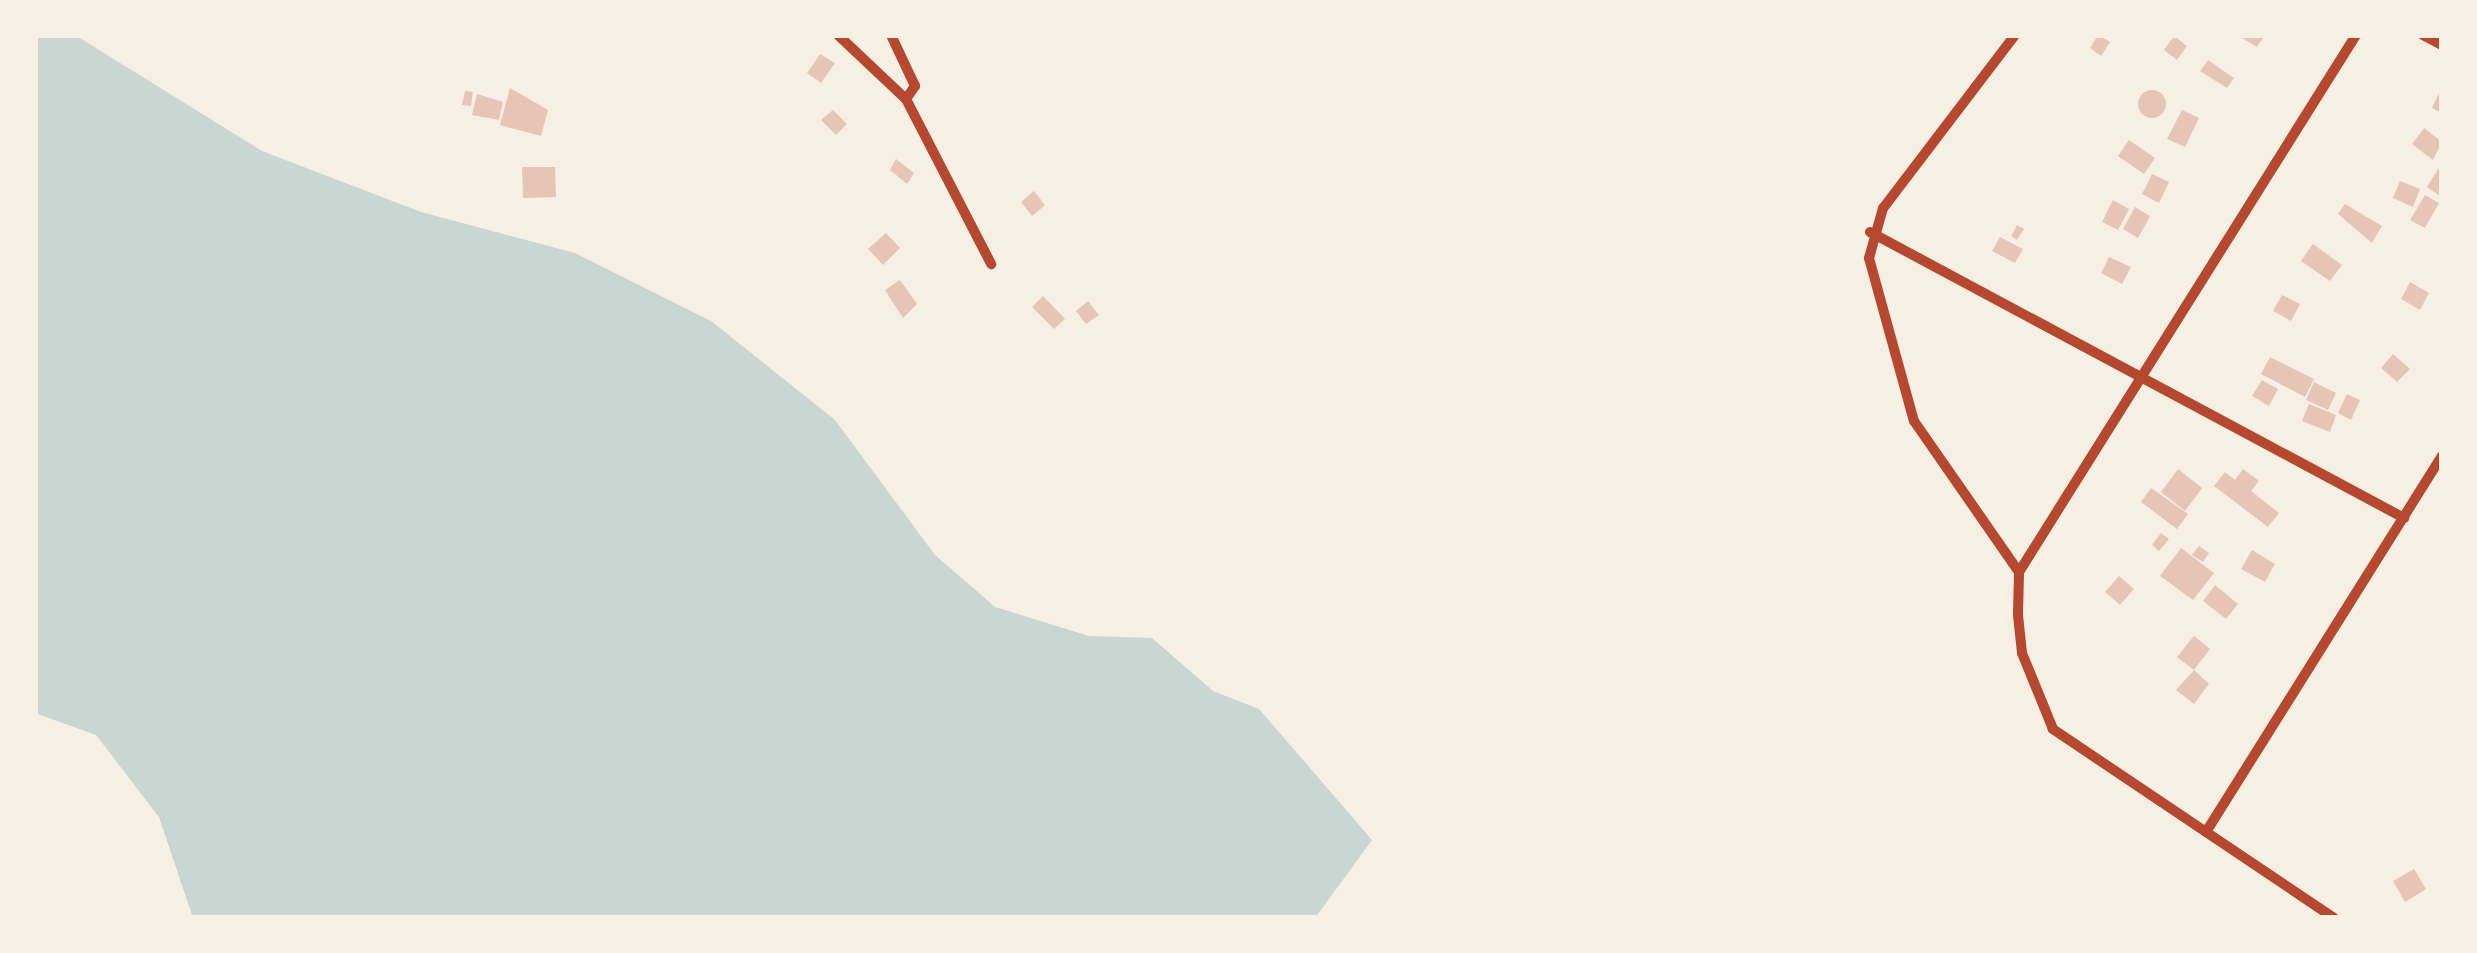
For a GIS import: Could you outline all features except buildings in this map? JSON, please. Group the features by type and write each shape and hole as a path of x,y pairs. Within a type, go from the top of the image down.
{"street":[{"path":"838,35 906,99 991,264"},
{"path":"891,35 914,86 906,99"},
{"path":"2015,35 1870,232 1914,422 2020,572 2022,654 2052,729 2334,918"},
{"path":"2020,572 2356,35"},
{"path":"2423,35 2442,45"},
{"path":"1870,232 2147,374 2404,518"},
{"path":"2206,832 2442,456"}],"shaded area":[{"path":"35,35 75,35 262,151 421,212 575,253 711,321 835,420 935,555 995,607 1089,636 1152,638 1213,691 1259,709 1372,840 1315,918 193,918 159,817 96,735 35,713"}]}
